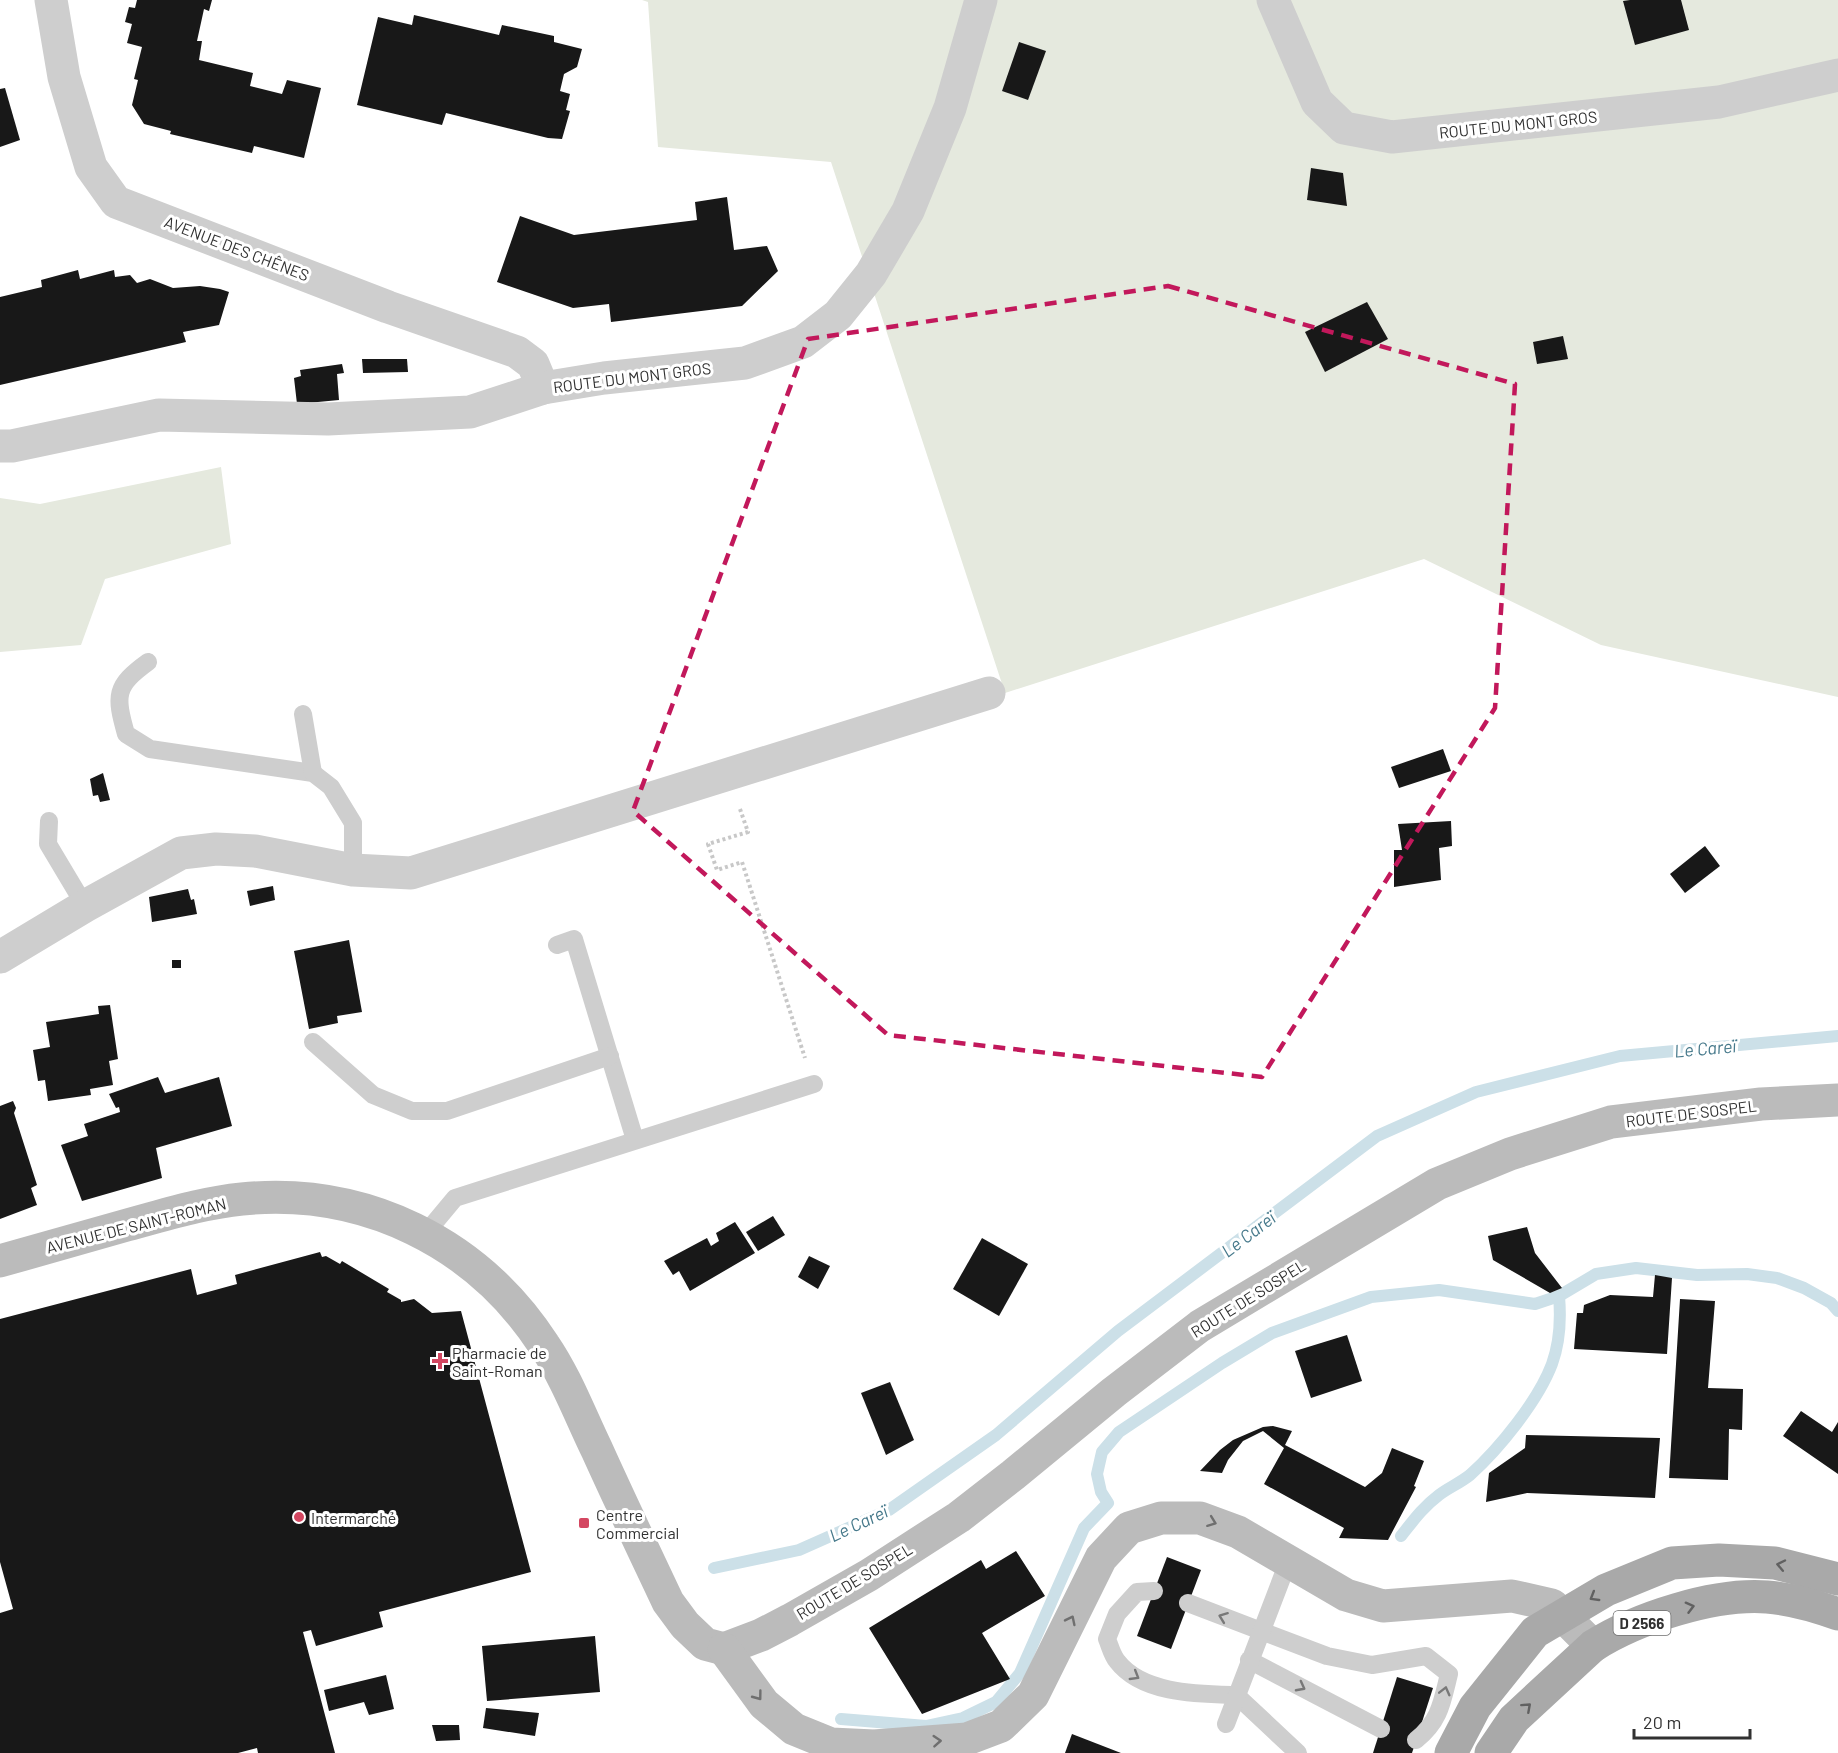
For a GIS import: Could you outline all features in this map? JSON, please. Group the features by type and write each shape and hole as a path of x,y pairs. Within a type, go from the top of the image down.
{"main road":[{"name":"D 2566","path":"1451,1753 1475,1707 1535,1632 1606,1590 1672,1563 1719,1560 1775,1563 1838,1580"},
{"name":"D 2566","path":"1491,1753 1514,1719 1593,1646 1607,1637 1662,1614 1716,1600 1766,1597 1819,1607 1838,1614"}],"street":[{"name":"AVENUE DES CHÊNES","path":"51,0 64,77 91,167 116,202 388,307 517,352 533,364 543,388"},
{"name":"ROUTE DU MONT GROS","path":"0,446 12,446 159,415 328,419 470,412 543,388 604,378 744,363 803,342 838,315 871,274 908,211 950,108 981,0"},
{"name":"ROUTE DU MONT GROS","path":"1273,0 1317,102 1344,129 1392,137 1719,102 1838,75"},
{"path":"0,957 85,906 181,853 216,849 255,851 353,870 411,873 989,693"},
{"name":"ROUTE DE SOSPEL","path":"724,1649 761,1635 869,1575 958,1517 1200,1326 1437,1185 1509,1154 1611,1122 1761,1104 1838,1100"},
{"name":"AVENUE DE SAINT-ROMAN","path":"0,1261 179,1211 243,1199 291,1198 362,1207 425,1234 458,1254 498,1287 544,1345 565,1381 668,1602 685,1625 705,1644 724,1649"},
{"path":"724,1649 764,1704 794,1730 831,1744 874,1746 966,1739 1001,1726 1033,1695 1101,1558 1129,1528 1161,1518 1200,1518 1238,1532 1346,1595 1383,1606 1512,1596 1552,1605 1593,1646"}],"lane":[{"path":"148,662 127,677 118,703 126,734 150,749 313,773 331,787 353,823 353,870"},
{"path":"303,714 313,773"},
{"path":"49,821 48,844 85,906"},
{"path":"557,945 573,939 635,1140"},
{"path":"313,1042 373,1095 412,1111 447,1112 610,1056"},
{"path":"425,1234 455,1198 814,1084"},
{"path":"1226,1724 1288,1562"},
{"path":"1154,1591 1137,1592 1117,1614 1107,1639 1116,1660 1134,1678 1184,1693 1236,1695 1298,1753"},
{"path":"1188,1603 1327,1656 1372,1665 1426,1656 1449,1674 1440,1711 1430,1729 1416,1740"},
{"path":"1250,1660 1381,1729"}],"path":[{"path":"729,774 748,832 708,844 717,870 742,862 814,1084"}],"highlighted area":[{"path":"1168,286 1515,384 1495,708 1262,1077 888,1035 633,811 808,339"}],"shaded area":[{"path":"642,0 1838,0 1838,697 1601,645 1424,559 1005,693 831,162 658,147 648,2"},
{"path":"221,467 231,544 105,579 81,645 0,652 0,498 40,504"}],"building":[{"path":"137,0 212,0 209,11 204,9 197,41 202,41 199,60 253,73 250,86 282,94 287,80 321,88 304,158 254,146 252,153 170,134 171,131 144,124 132,105 138,80 134,79 142,47 127,43 132,24 125,22 129,7 135,8"},
{"path":"1681,0 1689,30 1635,45 1623,1"},
{"path":"414,15 499,35 502,25 554,36 554,42 582,49 577,67 564,74 560,91 570,94 566,110 570,111 562,139 548,138 446,113 442,125 357,105 378,17 412,25"},
{"path":"1019,42 1046,51 1028,100 1002,91"},
{"path":"5,88 20,140 0,147 0,89"},
{"path":"1311,168 1343,173 1347,206 1307,200"},
{"path":"727,197 734,250 767,246 778,271 742,306 611,322 609,304 573,308 497,282 520,216 574,235 697,220 695,202"},
{"path":"78,270 80,279 114,270 115,277 130,275 137,283 150,279 173,288 200,286 229,292 219,325 183,332 186,342 0,385 0,297 42,287 41,280"},
{"path":"1367,302 1388,339 1325,372 1305,332"},
{"path":"1563,336 1568,359 1537,364 1533,342"},
{"path":"362,359 407,359 408,372 363,373"},
{"path":"342,364 344,373 337,374 339,400 297,404 294,378 301,376 300,370"},
{"path":"1443,749 1451,771 1399,788 1391,767"},
{"path":"103,773 110,800 100,802 98,795 93,796 90,779"},
{"path":"1451,821 1452,846 1439,848 1441,880 1394,887 1394,850 1402,850 1398,824"},
{"path":"1705,846 1720,866 1685,893 1670,874"},
{"path":"273,886 275,900 250,906 247,891"},
{"path":"188,889 191,900 194,899 197,914 152,922 149,897"},
{"path":"349,940 362,1012 337,1016 338,1023 309,1029 294,951"},
{"path":"172,960 181,960 181,968 172,968"},
{"path":"110,1005 118,1059 109,1061 113,1085 90,1089 91,1095 48,1101 45,1080 38,1081 33,1050 50,1047 46,1022 99,1014 98,1006"},
{"path":"158,1077 165,1093 219,1077 232,1126 156,1148 162,1178 82,1201 61,1145 88,1136 84,1124 120,1112 109,1094"},
{"path":"13,1101 16,1108 14,1113 37,1185 31,1188 37,1205 0,1219 0,1106"},
{"path":"773,1216 785,1235 758,1251 746,1232"},
{"path":"735,1222 755,1253 690,1291 679,1271 673,1275 664,1261 707,1238 711,1246 719,1241 716,1233"},
{"path":"1527,1227 1535,1253 1562,1288 1550,1293 1493,1260 1488,1236"},
{"path":"982,1238 1028,1264 999,1316 953,1289"},
{"path":"320,1252 322,1257 326,1256 340,1264 342,1261 389,1289 387,1292 401,1302 414,1299 432,1313 461,1311 531,1572 379,1612 383,1627 316,1646 311,1630 303,1632 335,1753 258,1753 257,1748 238,1753 0,1753 0,1613 13,1609 0,1562 0,1319 191,1269 197,1295 237,1284 235,1275"},
{"path":"809,1256 830,1266 818,1289 798,1277"},
{"path":"1655,1275 1672,1278 1667,1354 1574,1349 1577,1313 1583,1313 1584,1305 1610,1295 1653,1297"},
{"path":"1680,1299 1715,1301 1708,1388 1743,1389 1742,1430 1729,1429 1728,1480 1669,1478"},
{"path":"1347,1335 1362,1381 1311,1398 1295,1351"},
{"path":"890,1382 914,1440 886,1455 861,1393"},
{"path":"1801,1411 1832,1432 1838,1422 1838,1474 1783,1436"},
{"path":"1273,1426 1292,1431 1285,1445 1365,1487 1382,1473 1392,1448 1424,1461 1414,1486 1416,1487 1388,1540 1339,1538 1344,1528 1264,1484 1284,1448 1263,1431 1243,1441 1228,1460 1222,1473 1200,1471 1233,1440 1263,1427"},
{"path":"1526,1435 1660,1438 1655,1498 1527,1493 1486,1502 1489,1473 1525,1448"},
{"path":"1016,1551 1045,1596 982,1633 1010,1679 922,1714 869,1628 981,1560 986,1569"},
{"path":"1167,1557 1201,1570 1171,1649 1137,1636"},
{"path":"595,1636 600,1692 487,1701 482,1646"},
{"path":"386,1675 394,1709 369,1715 364,1702 329,1711 324,1690"},
{"path":"1397,1677 1433,1688 1412,1753 1373,1753"},
{"path":"486,1708 539,1713 535,1736 483,1728"},
{"path":"432,1725 459,1725 460,1740 436,1741"},
{"path":"1072,1734 1121,1753 1065,1753"}],"waterway":[{"name":"Le Careï","path":"714,1568 799,1550 889,1510 996,1435 1118,1331 1377,1136 1476,1092 1620,1056 1838,1036"},
{"path":"841,1719 926,1726 963,1718 996,1702 1020,1673 1084,1528 1108,1503 1101,1492 1097,1474 1102,1452 1119,1432 1222,1363 1272,1333 1371,1297 1439,1290 1535,1304 1559,1296 1596,1274 1636,1268 1697,1275 1747,1274 1777,1278 1804,1288 1831,1303 1838,1311"},
{"path":"1401,1536 1418,1514 1433,1500 1466,1478 1481,1464 1528,1409 1546,1378 1555,1356 1559,1330 1559,1296"}],"place":[{"name":"Pharmacie de Saint-Roman","path":"440,1361"},
{"name":"Intermarché","path":"299,1517"},
{"name":"Centre Commercial","path":"584,1523"}]}
